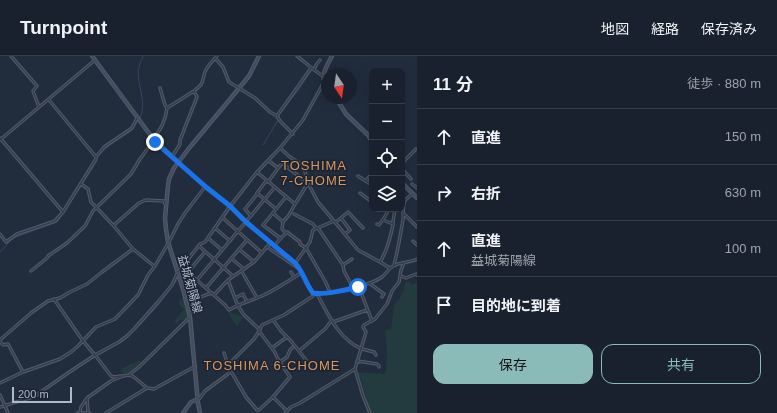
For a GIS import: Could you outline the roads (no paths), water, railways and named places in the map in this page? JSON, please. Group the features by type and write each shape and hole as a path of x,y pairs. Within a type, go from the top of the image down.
{"main road":[{"path":"92,56 153,139 178,162"},
{"name":"益城菊陽線","path":"200,413 190,316 168,242 165,223 169,179 178,162 249,76 259,56"},
{"path":"326,68 332,56"},
{"path":"340,104 346,114 371,140"},
{"path":"405,186 417,198"},
{"path":"183,413 191,402 198,399"}],"street":[{"path":"12,56 37,86 33,91 39,107"},
{"path":"167,108 194,92 202,85 205,71 217,56"},
{"path":"297,56 321,75"},
{"path":"215,58 223,67 229,82 255,98 270,112 277,116 293,134"},
{"path":"63,212 0,139 95,60"},
{"path":"314,70 320,60"},
{"path":"277,116 311,68"},
{"path":"0,407 35,396 68,373 119,342 134,330 172,285 178,272 200,244 205,242 230,206 257,172 293,134 303,120 321,87"},
{"path":"31,271 48,256 67,243 85,226 93,211 131,174 161,128 166,116 167,108 164,105 160,88"},
{"path":"172,157 180,144 180,140 196,98 194,92"},
{"path":"48,100 96,156"},
{"path":"0,234 6,242 17,234 55,221 63,212 81,185 96,159 96,156 104,147 132,128 138,119"},
{"path":"280,148 302,165 308,182 318,202 358,250 390,268"},
{"path":"405,160 416,149"},
{"path":"269,160 278,168"},
{"path":"178,162 295,263 300,269 311,291 316,294 340,333 350,343 361,349 374,352 376,355"},
{"path":"251,216 245,209 258,193 257,192 282,163 308,182"},
{"path":"257,172 286,198 295,204"},
{"path":"405,172 411,179"},
{"path":"358,176 369,183"},
{"path":"365,181 369,176"},
{"path":"308,182 289,215 283,222 282,229 306,248 326,281 330,292"},
{"path":"412,184 417,188"},
{"path":"81,185 88,189 91,202 133,249 155,266"},
{"path":"0,382 60,359 71,352 96,327 115,319 138,295 148,274 155,266 185,213 206,187"},
{"path":"183,289 197,280 275,188"},
{"path":"258,193 276,209"},
{"path":"360,193 369,200"},
{"path":"405,201 412,194"},
{"path":"280,239 264,226 286,198"},
{"path":"113,225 139,203 146,200 164,201 166,204"},
{"path":"295,263 310,242 313,230 335,222 348,212 363,228"},
{"path":"377,224 379,225 387,212"},
{"path":"380,262 387,249 393,226 393,212"},
{"path":"273,213 283,222"},
{"path":"403,213 417,227"},
{"path":"394,265 400,242 403,213"},
{"path":"294,214 317,228 343,265 344,271 353,288"},
{"path":"222,218 262,253"},
{"path":"341,218 350,230 344,234"},
{"path":"383,220 393,224"},
{"path":"215,228 230,241"},
{"path":"275,246 286,233"},
{"path":"208,238 222,250"},
{"path":"206,288 247,240"},
{"path":"413,241 417,245"},
{"path":"214,295 228,280 254,262 271,242"},
{"path":"199,246 233,276"},
{"path":"267,247 300,269"},
{"path":"23,372 8,344 3,345 0,340 31,313 48,301 60,298 87,284 133,249"},
{"path":"239,249 254,262"},
{"path":"188,272 205,252"},
{"path":"232,258 244,269"},
{"path":"343,265 352,259"},
{"path":"228,365 254,339 262,325 284,315 316,294 358,287 381,277 394,265 417,259"},
{"path":"370,413 363,396 356,368 366,332 363,326 375,319 387,304 392,291 399,282 404,263"},
{"path":"182,268 212,293 229,310 268,293 301,273"},
{"path":"242,271 257,298"},
{"path":"290,272 294,277"},
{"path":"400,275 406,278 416,274 417,275"},
{"path":"224,353 230,371 246,397 258,410 290,377 260,330 244,315 238,306 228,280"},
{"path":"368,283 384,294 382,297"},
{"path":"358,287 372,321"},
{"path":"54,299 83,341 111,376 114,377 129,375 139,367 190,316 193,311 194,304 205,295 212,293"},
{"path":"235,298 243,294 248,302"},
{"path":"299,352 324,329 329,322 368,310"},
{"path":"273,320 306,360"},
{"path":"272,348 287,337"},
{"path":"280,363 287,357 290,350 293,348"},
{"path":"357,362 377,364 379,368"},
{"path":"129,375 134,377 147,388 154,389 192,368 196,368"},
{"path":"272,397 286,412 291,407 300,403 356,368"},
{"path":"198,399 205,391 230,371"},
{"path":"78,413 87,398 111,381 123,376"},
{"path":"106,413 147,388"},
{"path":"0,395 8,413"},
{"path":"78,413 89,413 87,398"}],"waterway":[{"path":"140,118 143,107 138,71 143,56"},
{"path":"299,56 312,68"},
{"path":"279,117 312,70"},
{"path":"263,145 278,120"},
{"path":"0,252 13,238 57,222 93,167 98,156 110,145 132,130 138,121"},
{"path":"259,172 269,162"},
{"path":"232,207 257,174"},
{"path":"224,218 230,209"},
{"path":"216,228 222,221"},
{"path":"209,238 214,231"},
{"path":"201,246 208,240"},
{"path":"183,267 198,248"},
{"path":"97,356 123,341 141,324 160,303 177,280"},
{"path":"7,406 34,398 95,357"}],"district":[{"name":"TOSHIMA 7-CHOME","path":"314,172"},
{"name":"TOSHIMA 6-CHOME","path":"272,365"}]}
